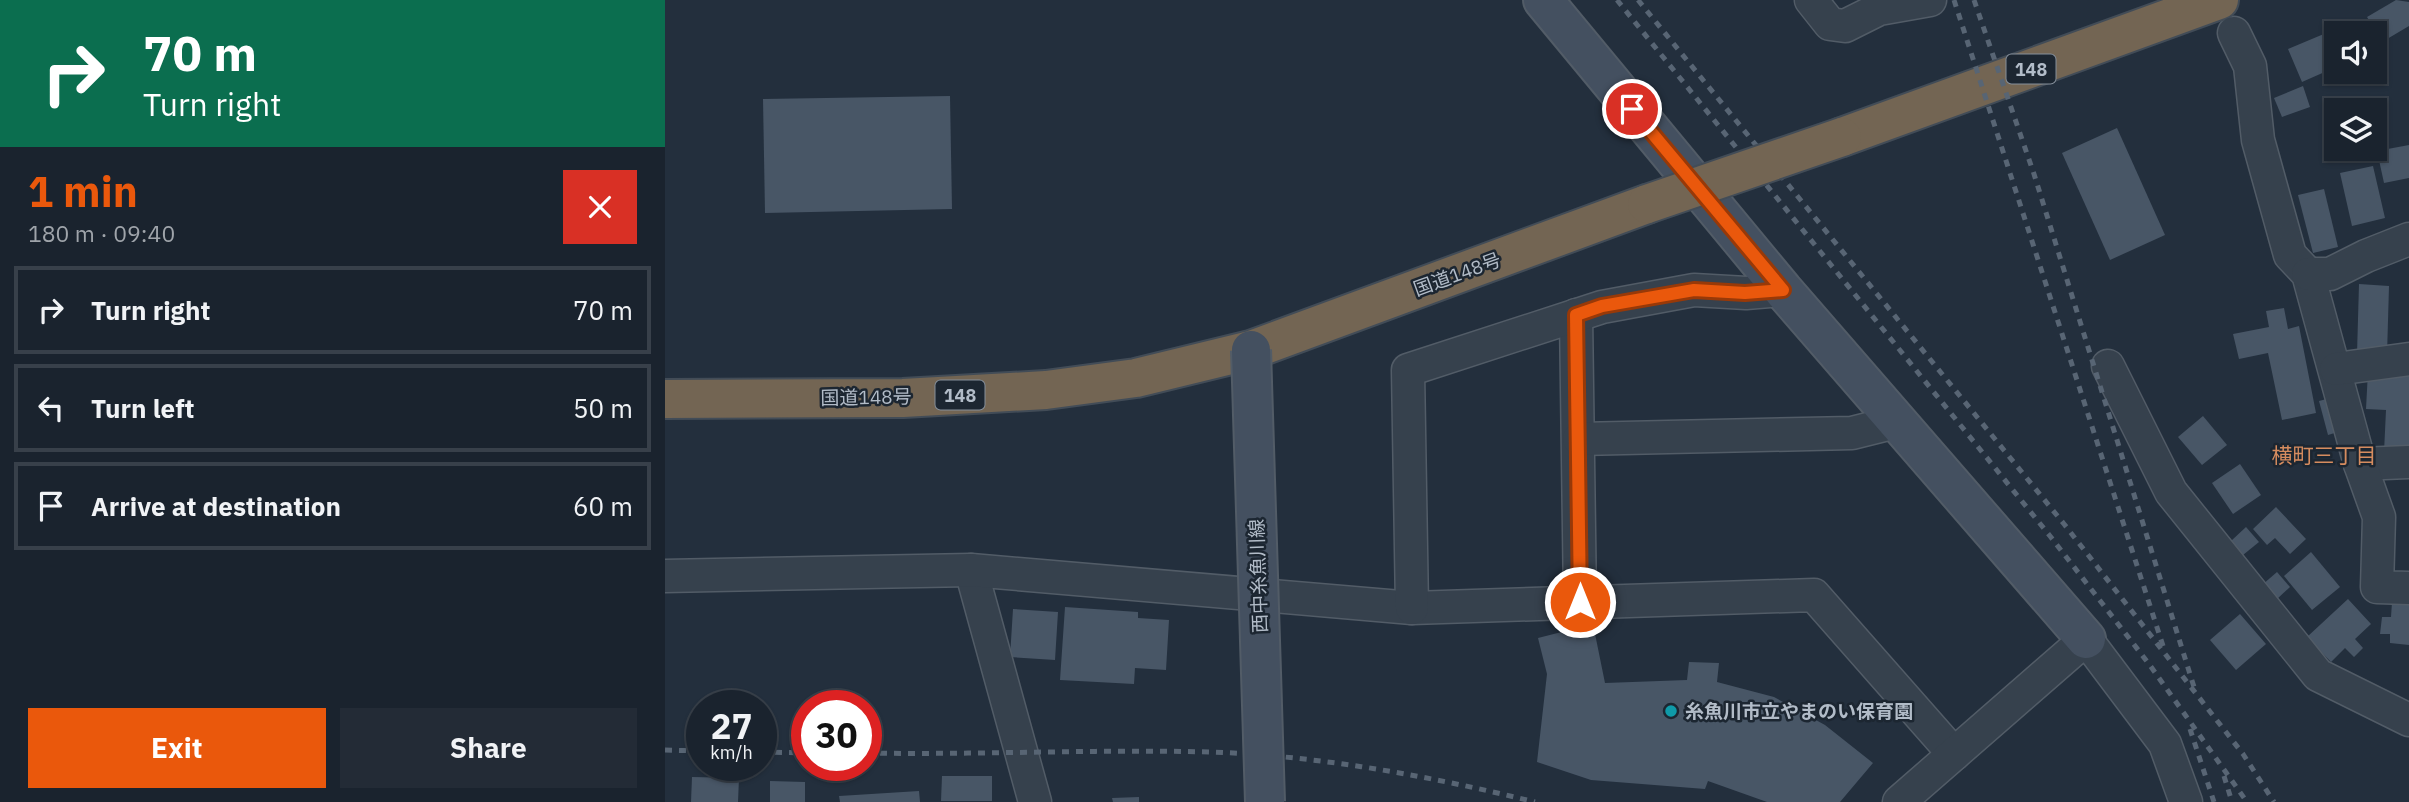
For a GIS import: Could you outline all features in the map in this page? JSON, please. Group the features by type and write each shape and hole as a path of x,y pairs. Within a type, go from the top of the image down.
{"highway":[{"name":"国道148号","path":"665,399 903,398 1046,390 1136,378 1251,350 1647,204 1842,137 2227,16"}],"street":[{"path":"1543,0 1783,290 2086,639 2165,744 2181,799"},
{"path":"1811,0 1830,24 1845,26 1879,9 1930,0"},
{"path":"2227,16 2250,66 2258,140 2290,255 2308,274 2360,464 2379,517 2377,587 2409,588"},
{"path":"2308,274 2330,274 2409,239"},
{"path":"1412,608 1408,370 1602,306 1694,290 1745,293 1783,290"},
{"path":"1576,315 1580,602"},
{"name":"西中糸魚川線","path":"1251,350 1265,802"},
{"path":"2336,369 2409,359"},
{"path":"2108,366 2171,492 2318,676 2409,720"},
{"path":"1579,439 1852,433 1896,422"},
{"path":"2360,464 2409,462"},
{"path":"971,570 1035,802"},
{"path":"665,576 971,570 1412,608 1814,594 1954,754"},
{"path":"1899,802 2086,639"}],"building":[{"path":"2396,0 2409,2 2409,26 2387,39 2387,21 2369,21 2367,17"},
{"path":"2324,34 2324,72 2302,82 2288,49"},
{"path":"2303,86 2310,107 2282,117 2274,98"},
{"path":"950,96 952,209 765,213 763,99"},
{"path":"2117,128 2165,235 2110,260 2062,153"},
{"path":"2409,145 2409,178 2384,183 2379,161 2387,161 2387,149"},
{"path":"2373,166 2385,218 2352,226 2340,173"},
{"path":"2324,189 2338,247 2313,253 2298,195"},
{"path":"2359,284 2389,286 2387,355 2357,354"},
{"path":"2284,308 2288,329 2299,326 2316,413 2282,420 2268,353 2239,359 2233,334 2269,327 2266,311"},
{"path":"2368,371 2409,373 2409,452 2384,452 2386,410 2366,409"},
{"path":"2338,396 2348,429 2328,435 2319,401"},
{"path":"2203,416 2227,445 2202,465 2178,437"},
{"path":"2240,464 2261,495 2233,514 2212,483"},
{"path":"2276,507 2306,539 2290,554 2275,538 2267,545 2253,529"},
{"path":"2246,527 2259,542 2243,555 2231,541"},
{"path":"2311,552 2340,587 2312,610 2284,576"},
{"path":"2277,572 2290,587 2276,600 2262,585"},
{"path":"2348,599 2371,624 2355,639 2363,648 2354,657 2345,648 2331,662 2307,637"},
{"path":"2392,602 2409,603 2409,645 2390,643 2390,634 2380,634 2382,617 2391,617"},
{"path":"1065,607 1138,612 1138,618 1169,620 1166,670 1135,668 1134,684 1060,680"},
{"path":"1013,609 1058,612 1055,660 1010,657"},
{"path":"2240,614 2266,644 2236,670 2210,640"},
{"name":"糸魚川市立やまのい保育園","path":"1593,624 1605,683 1687,680 1689,662 1719,663 1717,682 1774,697 1825,725 1873,763 1840,802 1767,802 1708,781 1705,789 1591,780 1537,762 1547,674 1538,638"},
{"path":"942,776 992,776 992,801 941,801"},
{"path":"692,781 739,781 738,802 691,802"},
{"path":"770,781 805,782 805,802 770,802"},
{"path":"919,791 920,802 840,802 839,796"},
{"path":"1139,797 1139,802 1113,802 1112,798"}],"railway":[{"path":"1617,0 2050,536 2149,664 2247,802"},
{"path":"1638,0 2064,524 2243,754 2274,802"},
{"path":"1954,0 2164,649"},
{"path":"1974,0 2034,174 2194,687"},
{"path":"2190,729 2214,802"},
{"path":"665,750 686,751"},
{"path":"882,753 1168,751 1252,754 1375,769 1535,802"},
{"path":"777,752 791,753"},
{"path":"2224,776 2232,802"}],"place":[{"name":"糸魚川市立やまのい保育園","path":"1671,711"}],"district":[{"name":"横町三丁目","path":"2324,455"}],"route":[{"path":"1580,602 1576,315 1602,306 1694,290 1745,293 1783,290 1632,109"}]}
